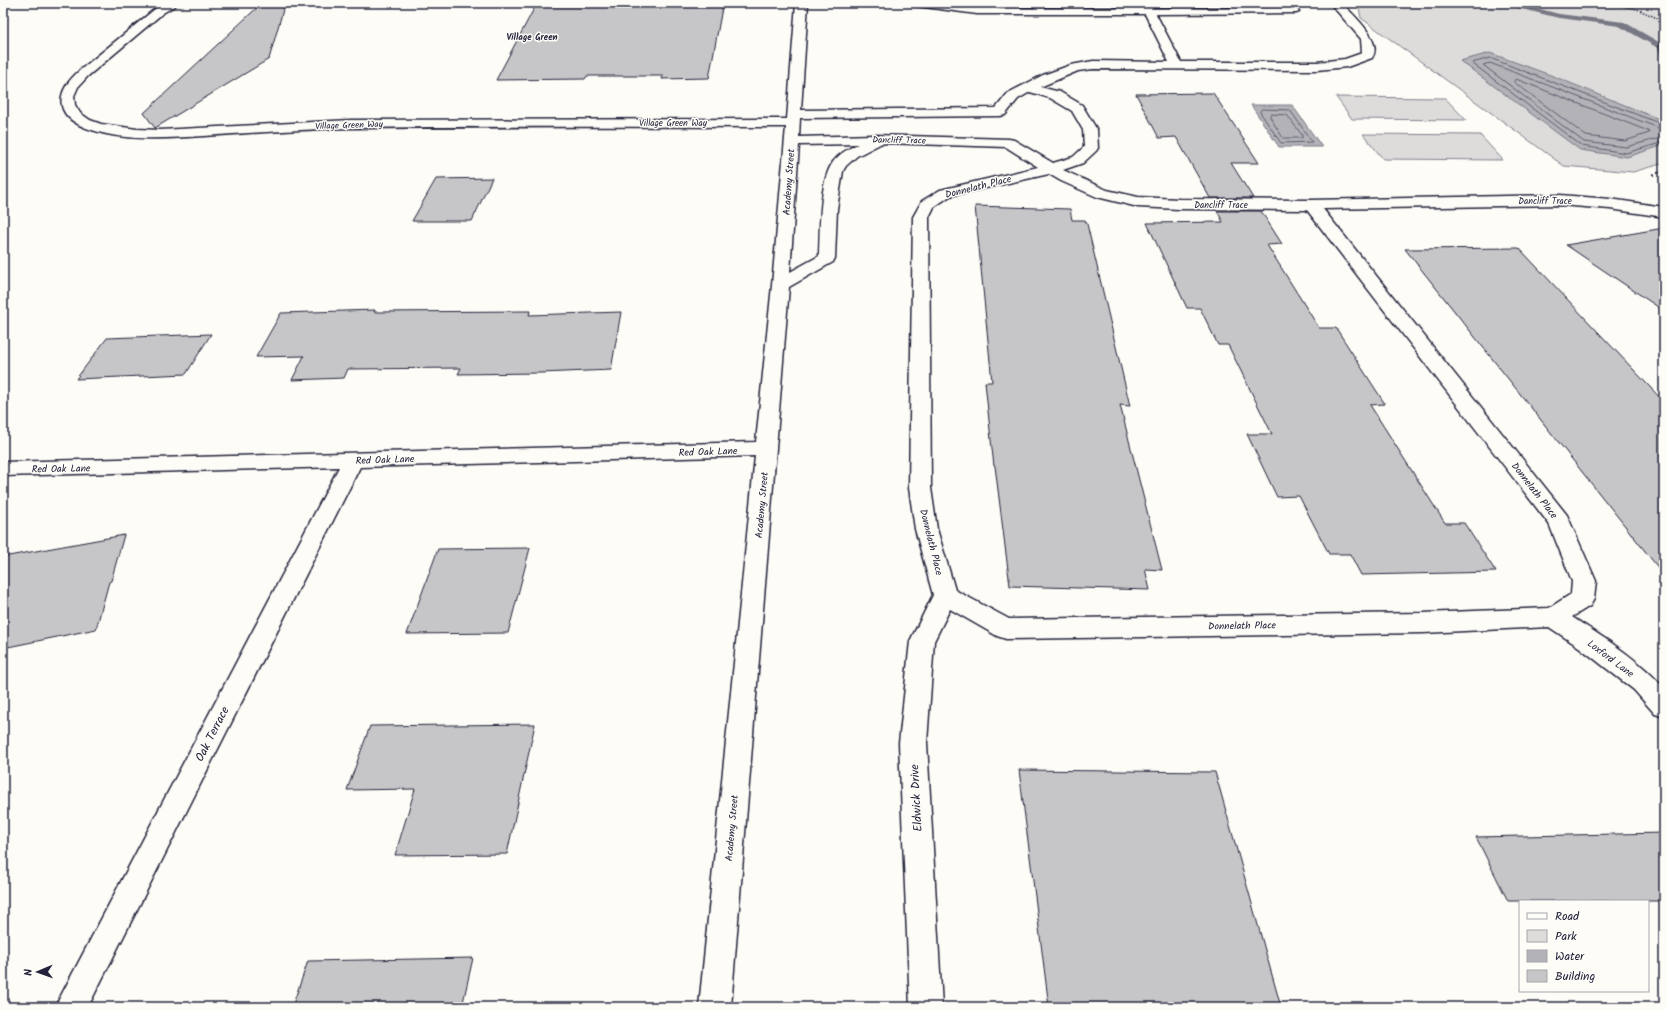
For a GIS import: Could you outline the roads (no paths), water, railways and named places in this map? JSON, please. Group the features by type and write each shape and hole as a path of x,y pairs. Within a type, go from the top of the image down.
{"street":[{"name":"Village Green Way","path":"173,3 159,11 81,76 69,90 66,102 72,113 85,122 107,130 160,134 351,124 793,118"},
{"name":"Academy Street","path":"715,1007 781,285 802,3"},
{"path":"916,3 977,11 1147,7 1293,11"},
{"path":"1000,112 1012,96 1068,70 1087,66 1317,66 1347,63 1368,55 1367,38 1336,3"},
{"path":"1147,7 1177,65"},
{"path":"1028,88 1055,95 1076,108 1090,130 1091,148 1078,160 1050,169"},
{"path":"793,118 907,113 1000,112"},
{"path":"1000,112 1009,143"},
{"path":"907,113 910,140"},
{"path":"781,285 827,258 833,178 839,164 852,153 865,146 886,140"},
{"name":"Dancliff Trace","path":"791,141 910,140 1009,143 1050,169 1102,194 1138,202 1179,204 1312,205 1560,200 1610,204 1664,212"},
{"name":"Donnelath Place","path":"1050,169 945,193 927,204 921,216 920,488 926,529 945,595 1006,628 1423,623 1553,617 1582,599 1584,581 1559,521 1312,205"},
{"name":"Red Oak Lane","path":"3,469 766,449"},
{"name":"Oak Terrace","path":"71,1007 353,460"},
{"name":"Eldwick Drive","path":"926,1007 913,743 922,641 945,595"},
{"name":"Loxford Lane","path":"1553,617 1588,640 1643,682 1664,706"}],"water":[{"path":"1490,53 1553,76 1664,121 1664,145 1627,157 1580,150 1460,61"},
{"path":"1251,105 1292,105 1322,147 1279,147"}],"waterway":[{"path":"1508,3 1559,16 1621,24 1661,47 1664,53"}],"district":[{"name":"Village Green","path":"532,37"}]}
